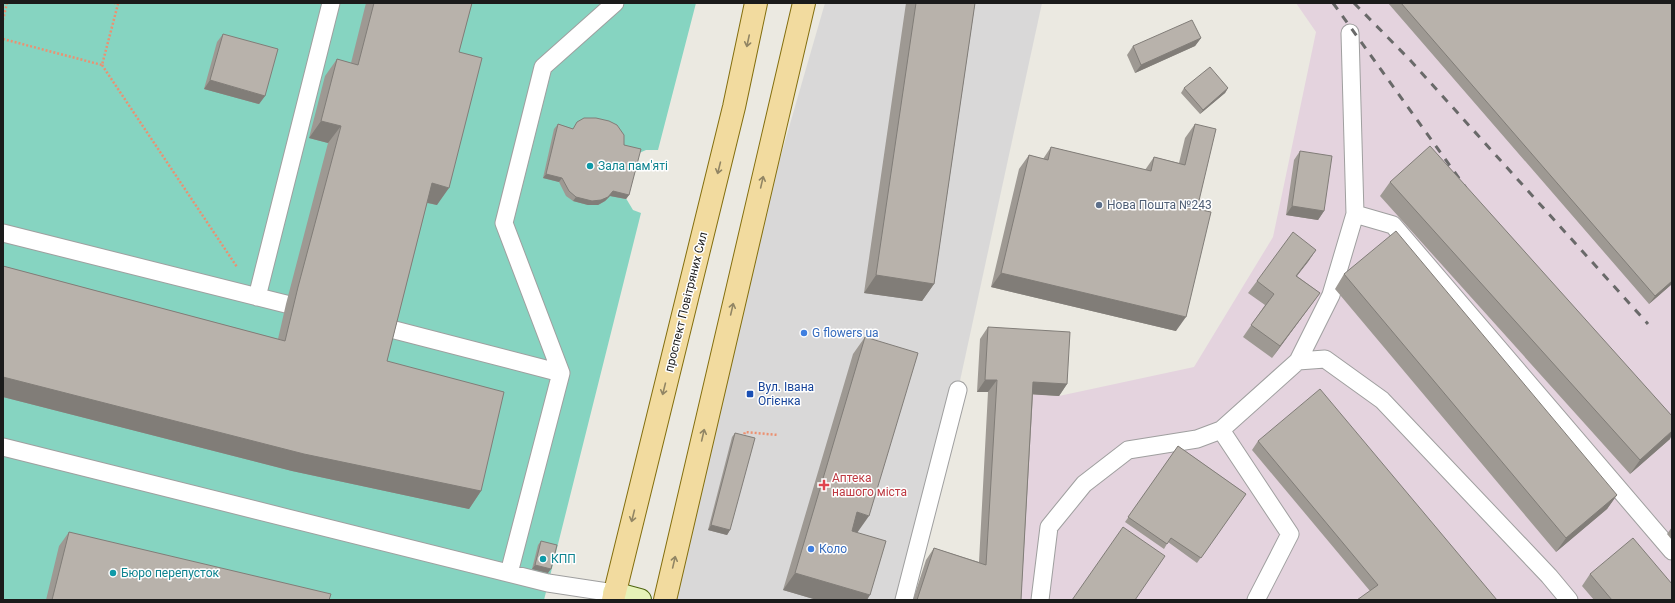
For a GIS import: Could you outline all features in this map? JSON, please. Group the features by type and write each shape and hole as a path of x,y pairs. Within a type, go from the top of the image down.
{"main road":[{"name":"проспект Повітряних Сил","path":"613,597 734,107 756,3"},
{"path":"665,600 804,3"}],"street":[{"path":"613,597 640,600"}],"lane":[{"path":"258,297 331,3"},
{"path":"509,573 561,373 504,223 543,67 615,3"},
{"path":"1040,600 1049,526 1084,484 1128,450 1196,438 1221,430 1298,361 1331,295 1355,214 1350,33"},
{"path":"1355,214 1393,225 1672,551"},
{"path":"3,233 286,304"},
{"path":"387,328 561,373"},
{"path":"1298,361 1325,359 1382,400 1549,576 1569,600"},
{"path":"904,600 958,390"},
{"path":"1221,430 1290,534 1256,600"},
{"path":"3,447 548,583 613,597"}],"path":[{"path":"3,20 7,3"},
{"path":"102,65 118,4 114,3"},
{"path":"3,39 102,65 258,297"},
{"path":"742,440 745,432 778,435"}],"shaded area":[{"path":"825,3 1042,3 958,390 904,600 665,600 715,383"},
{"path":"1296,3 1672,3 1672,600 1014,600 1025,394 1059,396 1194,367 1273,237 1316,32"}],"green space":[{"path":"3,3 696,3 658,150 646,150 630,157 621,190 633,210 641,213 544,600 3,600"}],"building":[{"path":"374,3 472,3 459,52 482,58 449,188 432,183 387,361 504,392 481,491 304,454 3,377 3,266 285,341 341,126 321,121 337,59 358,65"},
{"path":"916,3 975,3 934,284 876,275"},
{"path":"1401,3 1672,3 1672,281 1655,296"},
{"path":"1192,20 1201,38 1141,65 1133,46"},
{"path":"223,34 278,49 265,96 210,80"},
{"path":"1210,67 1228,88 1203,110 1184,88"},
{"name":"Зала пам'яті","path":"584,118 596,118 609,121 617,125 624,135 624,145 641,149 629,195 613,191 608,197 601,200 592,201 576,197 569,191 562,178 546,174 558,124 573,129 577,122"},
{"path":"1195,124 1216,129 1197,209 1211,212 1186,317 1001,273 1029,155 1048,160 1051,147 1151,171 1154,157 1185,165"},
{"path":"1430,146 1672,416 1672,431 1640,460 1390,182"},
{"path":"1300,151 1332,156 1324,211 1292,206"},
{"path":"1396,231 1617,495 1566,538 1344,274"},
{"path":"1293,232 1316,250 1296,276 1320,293 1280,346 1251,325 1274,294 1257,281"},
{"path":"988,327 1070,332 1067,384 1033,382 1021,600 917,600 934,548 986,565 997,380 985,380"},
{"path":"865,337 918,353 869,516 857,512 852,531 886,541 870,595 795,573"},
{"path":"1320,389 1497,600 1357,600 1378,585 1258,441"},
{"path":"735,433 755,438 730,530 711,525"},
{"path":"1178,446 1246,494 1201,558 1171,538 1167,544 1128,517"},
{"path":"1123,527 1165,556 1135,600 1072,600"},
{"name":"Бюро перепусток","path":"69,532 331,594 329,600 52,600"},
{"path":"1633,538 1672,584 1672,600 1612,600 1590,574"},
{"name":"КПП","path":"541,541 557,545 551,569 535,565"}],"railway":[{"path":"1333,3 1466,188"},
{"path":"1354,3 1410,60 1648,324"}],"place":[{"name":"Зала пам'яті","path":"590,166"},
{"name":"Нова Пошта №243","path":"1099,205"},
{"name":"G flowers ua","path":"804,333"},
{"name":"Вул. Івана Огієнка","path":"750,394"},
{"name":"Аптека нашого міста","path":"824,485"},
{"name":"Коло","path":"811,549"},
{"name":"КПП","path":"543,559"},
{"name":"Бюро перепусток","path":"113,573"}]}
